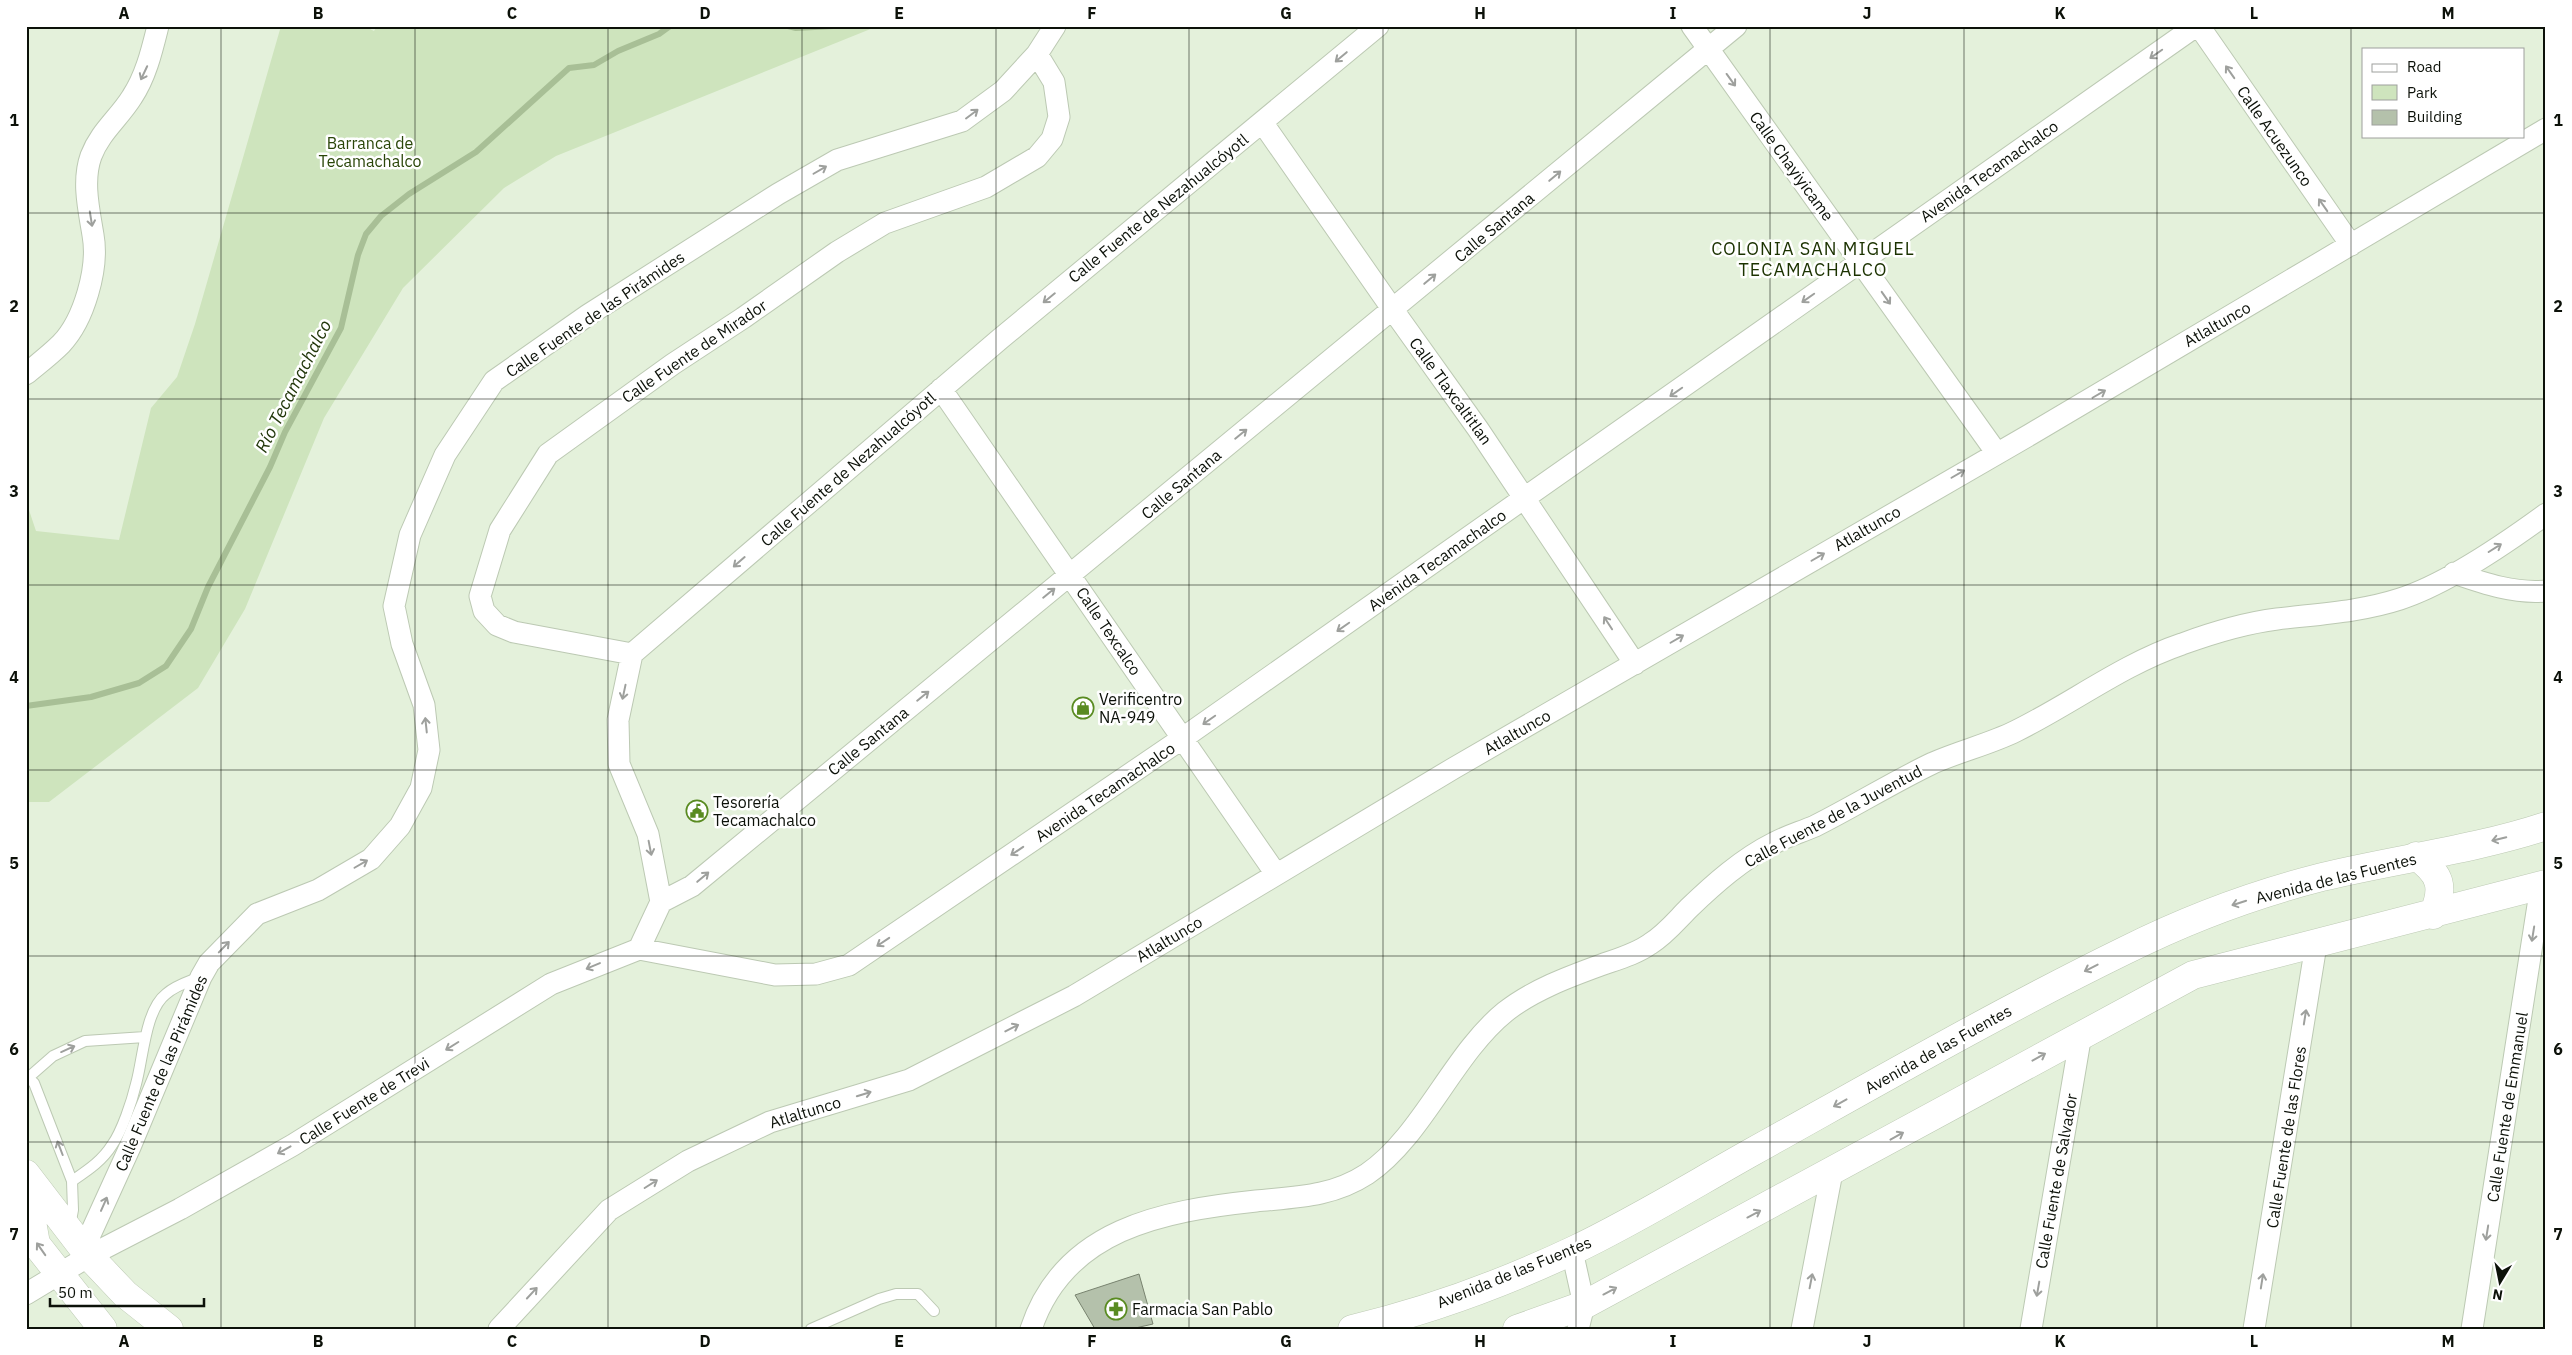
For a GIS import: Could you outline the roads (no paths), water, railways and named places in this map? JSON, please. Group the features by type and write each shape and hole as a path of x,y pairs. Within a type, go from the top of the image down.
{"main road":[{"name":"Avenida de las Fuentes","path":"1352,1329 1382,1322 1458,1297 1572,1251 1973,1029 2135,946 2224,908 2319,878 2456,849 2546,826"},
{"path":"2456,849 2451,874 2454,888 2478,903"},
{"path":"2416,856 2431,867 2437,876 2440,890 2432,915"},
{"path":"1517,1329 1581,1317 1832,1172 2081,1034 2193,975 2316,945 2543,885"},
{"path":"26,1174 81,1244 125,1294 169,1329"},
{"path":"26,1188 36,1244 104,1329"}],"street":[{"path":"26,374 62,344 82,312 92,272 94,238 87,194 91,157 103,133 133,96 150,59 158,26"},
{"name":"Calle Fuente de las Pirámides","path":"81,1244 130,1147 201,977 210,963 257,914 318,890 371,859 400,826 421,788 428,750 424,706 402,644 394,606 410,535 445,456 494,382 588,315 778,194 837,160 962,121 1003,90 1037,54 1055,26"},
{"name":"Calle Fuente de Nezahualcóyotl","path":"632,654 941,389 1378,26"},
{"name":"Calle Chayiyicame","path":"1692,26 1996,452"},
{"name":"Calle Santana","path":"661,902 692,886 1736,26"},
{"name":"Calle Acuezunco","path":"2198,26 2350,245"},
{"name":"Avenida Tecamachalco","path":"639,949 775,975 816,974 849,966 1183,738 1860,261 2198,26"},
{"name":"Calle Fuente de Mirador","path":"632,654 514,632 497,625 484,611 480,596 500,530 548,454 673,364 837,252 885,223 986,187 1037,157 1052,139 1059,117 1054,82 1037,54"},
{"name":"Calle Tlaxcaltitlan","path":"1262,122 1526,498 1635,664"},
{"name":"Atlaltunco","path":"499,1329 609,1210 688,1161 770,1122 909,1080 1074,996 1276,874 2546,129"},
{"name":"Calle Texcalco","path":"941,389 1276,874"},
{"name":"Calle Fuente de la Juventud","path":"1031,1329 1039,1304 1057,1277 1080,1254 1120,1232 1154,1219 1193,1210 1257,1201 1302,1198 1338,1190 1368,1173 1394,1150 1476,1044 1504,1013 1534,994 1570,976 1645,948 1666,934 1687,910 1746,859 1774,843 1813,827 1931,764 1968,748 2011,734 2137,664 2177,645 2228,629 2275,619 2313,617 2398,600 2454,573 2546,514"},
{"path":"2454,573 2498,587 2535,592 2546,591"},
{"path":"632,654 618,720 619,764 648,834 661,902 639,949"},
{"name":"Calle Fuente de Emmanuel","path":"2472,1329 2543,885"},
{"name":"Calle Fuente de las Flores","path":"2254,1329 2316,945"},
{"name":"Calle Fuente de Trevi","path":"26,1294 59,1273 81,1244 180,1209 293,1145 551,984 639,949"},
{"name":"Calle Fuente de Salvador","path":"2031,1329 2081,1034"},
{"path":"1802,1329 1832,1172"},
{"path":"1572,1251 1581,1317"}],"lane":[{"path":"72,1181 100,1161 114,1144 136,1084 145,1037 154,1013 164,995 179,985 201,977"},
{"path":"81,1244 73,1210 72,1181 34,1083 28,1076 53,1056 85,1041 145,1037"},
{"path":"812,1329 896,1294 918,1294 934,1311"}],"waterway":[{"name":"Río Tecamachalco","path":"26,706 91,697 139,683 166,666 191,629 208,587 270,467 285,432 341,328 358,255 366,234 381,216 409,194 476,152 569,68 594,65 618,51 659,34 670,26"},
{"name":"Río Tecamachalco","path":"788,26 796,28 833,26"}],"place":[{"name":"Verificentro NA-949","path":"1083,708"},
{"name":"Tesorería Tecamachalco","path":"697,811"},
{"name":"Farmacia San Pablo","path":"1116,1309"}],"district":[{"name":"COLONIA SAN MIGUEL TECAMACHALCO","path":"1813,258"}],"park label":[{"name":"Barranca de Tecamachalco","path":"370,152"}]}
